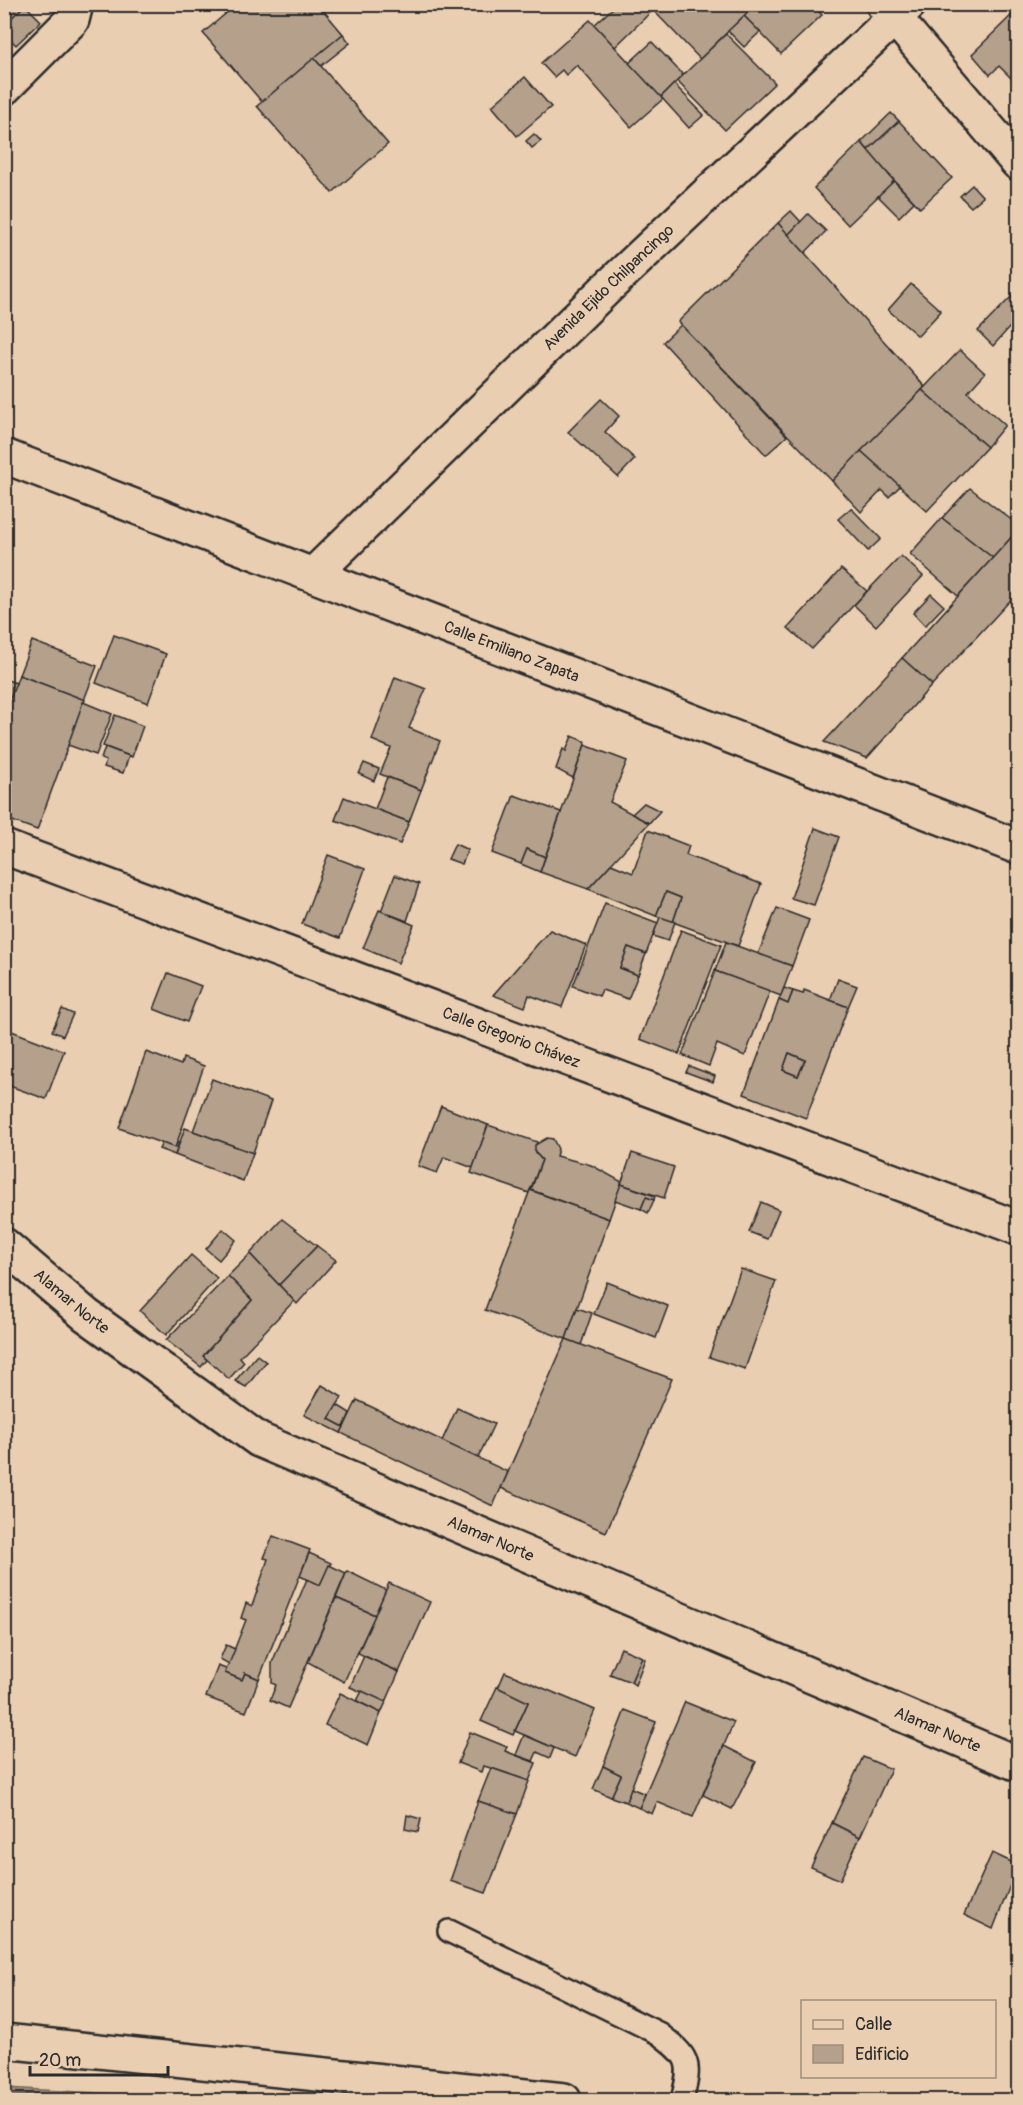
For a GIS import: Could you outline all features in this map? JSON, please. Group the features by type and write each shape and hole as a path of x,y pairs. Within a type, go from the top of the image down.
{"main road":[{"path":"4,88 72,20 76,4"},
{"path":"896,9 1018,163"},
{"name":"Avenida Ejido Chilpancingo","path":"314,574 896,9"},
{"name":"Calle Emiliano Zapata","path":"4,456 1018,847"},
{"name":"Calle Gregorio Chávez","path":"4,847 1018,1228"},
{"name":"Alamar Norte","path":"4,1245 86,1315 259,1440 1018,1762"},
{"path":"4,2041 564,2100"}],"lane":[{"path":"449,1931 658,2033 679,2049 690,2070 682,2100"}],"water":[{"path":"5,2088 229,2100 5,2100"}],"building":[{"path":"4,4 25,4 25,5 4,25"},
{"path":"237,4 318,4 343,34 262,102 203,33"},
{"path":"611,4 659,4 615,47 594,25 614,7"},
{"path":"663,4 756,4 700,59 655,12"},
{"path":"756,4 812,4 822,15 781,54 744,16"},
{"path":"25,5 41,21 16,45 4,33 4,25"},
{"path":"1018,9 1018,85 999,66 990,75 972,54"},
{"path":"744,16 760,32 744,47 728,31"},
{"path":"590,20 663,99 631,127 577,65 566,75 562,70 554,77 541,63"},
{"path":"343,34 350,43 321,66 314,58"},
{"path":"726,34 775,83 725,130 677,81"},
{"path":"652,42 683,75 661,97 629,63"},
{"path":"314,58 388,144 332,193 257,106"},
{"path":"525,77 551,107 517,136 492,106"},
{"path":"674,84 704,115 689,128 661,97"},
{"path":"891,113 899,121 868,150 861,142"},
{"path":"899,121 952,178 920,208 867,151"},
{"path":"534,134 541,141 532,148 526,141"},
{"path":"861,142 894,181 848,225 814,188"},
{"path":"894,181 914,202 899,217 878,196"},
{"path":"972,185 983,197 971,207 960,196"},
{"path":"791,211 801,222 788,235 778,223"},
{"path":"808,214 826,231 805,253 788,235"},
{"path":"778,223 925,387 832,481 678,322"},
{"path":"911,284 941,311 918,336 888,310"},
{"path":"1018,290 1018,302 1012,296"},
{"path":"1012,296 1018,302 1018,318 993,346 978,331"},
{"path":"681,325 787,436 766,455 663,342"},
{"path":"960,350 985,373 968,392 1005,425 987,447 922,390"},
{"path":"922,390 987,447 927,511 861,451"},
{"path":"601,399 619,416 605,432 635,459 618,477 568,432"},
{"path":"861,451 900,486 889,497 882,490 861,512 832,481"},
{"path":"970,488 1018,525 1018,530 993,558 942,518"},
{"path":"851,508 881,539 868,551 838,519"},
{"path":"942,518 993,558 958,596 910,554"},
{"path":"1018,530 1018,592 932,685 902,658"},
{"path":"901,556 923,576 876,626 854,605"},
{"path":"841,569 867,591 812,649 788,628"},
{"path":"931,594 944,606 925,626 913,613"},
{"path":"114,635 166,654 148,703 96,683"},
{"path":"32,641 97,666 84,700 19,675"},
{"path":"902,658 932,685 867,758 824,742"},
{"path":"19,675 85,700 37,830 4,818 4,714"},
{"path":"395,677 426,689 409,728 440,741 421,790 380,774 391,748 372,740"},
{"path":"4,679 16,683 10,698 4,697"},
{"path":"83,702 112,714 96,755 68,745"},
{"path":"115,715 143,726 132,757 103,746"},
{"path":"572,736 586,742 573,778 556,769 563,749 566,751"},
{"path":"585,745 627,761 610,802 649,823 588,889 540,872"},
{"path":"105,747 129,756 123,773 104,767 106,761 101,759"},
{"path":"364,763 379,769 374,781 359,774"},
{"path":"387,777 421,790 409,822 375,809"},
{"path":"514,795 561,812 545,857 527,849 521,864 492,853"},
{"path":"344,797 409,822 400,844 335,820"},
{"path":"644,803 660,811 649,823 632,814"},
{"path":"815,828 839,837 814,905 791,898"},
{"path":"648,830 689,846 686,855 761,884 738,946 673,922 681,898 666,892 656,916 588,889 611,864 633,873"},
{"path":"455,844 468,850 462,864 448,859"},
{"path":"527,849 545,857 540,872 521,864"},
{"path":"328,855 365,869 340,938 302,924"},
{"path":"395,875 419,884 407,921 381,911"},
{"path":"666,892 681,898 673,922 656,916"},
{"path":"605,903 658,923 646,954 628,947 620,968 638,975 628,999 602,990 599,996 573,986"},
{"path":"777,908 809,920 792,966 758,954"},
{"path":"379,910 414,925 398,963 363,948"},
{"path":"660,917 675,922 668,941 653,936"},
{"path":"550,930 586,945 562,1007 529,995 525,1007 493,995"},
{"path":"681,930 721,945 679,1054 640,1039"},
{"path":"726,942 792,966 781,996 715,971"},
{"path":"628,947 646,954 638,975 620,968"},
{"path":"715,971 770,991 745,1056 717,1044 709,1066 682,1055"},
{"path":"168,973 201,986 187,1022 154,1009"},
{"path":"838,979 857,986 848,1007 830,1000"},
{"path":"784,988 793,991 788,1004 779,1000"},
{"path":"804,990 848,1007 806,1118 744,1094 779,1000 788,1004 793,991 803,994","holes":["789,1053 805,1060 798,1076 783,1070"]},
{"path":"62,1009 73,1014 63,1036 52,1031"},
{"path":"9,1030 64,1051 46,1099 4,1084 4,1042"},
{"path":"146,1052 181,1065 183,1058 204,1066 175,1148 119,1128"},
{"path":"789,1053 805,1060 798,1076 783,1070"},
{"path":"689,1066 715,1076 713,1082 686,1072"},
{"path":"212,1079 271,1101 253,1153 193,1131"},
{"path":"441,1106 488,1125 473,1168 444,1157 437,1173 418,1166"},
{"path":"488,1125 537,1142 535,1152 542,1160 529,1193 471,1173"},
{"path":"185,1128 253,1153 243,1181 175,1155"},
{"path":"547,1138 553,1139 558,1149 556,1156 591,1165 622,1182 609,1219 531,1190 542,1160 535,1152 535,1145"},
{"path":"162,1143 175,1148 179,1143 175,1155 159,1149"},
{"path":"632,1153 674,1167 664,1198 621,1184"},
{"path":"621,1184 655,1196 654,1200 646,1197 641,1209 615,1200"},
{"path":"530,1190 609,1219 566,1339 485,1310"},
{"path":"646,1197 654,1200 648,1213 641,1209"},
{"path":"761,1202 779,1210 767,1239 749,1232"},
{"path":"282,1219 317,1246 279,1285 250,1254"},
{"path":"223,1229 236,1240 219,1260 206,1249"},
{"path":"317,1246 336,1260 297,1304 279,1285"},
{"path":"250,1254 294,1301 240,1357 244,1362 229,1379 203,1356 252,1300 228,1276"},
{"path":"191,1255 217,1278 166,1335 140,1311"},
{"path":"741,1269 776,1281 745,1369 709,1357"},
{"path":"228,1276 252,1300 203,1356 207,1360 201,1367 166,1340"},
{"path":"607,1282 668,1306 656,1338 594,1314"},
{"path":"577,1308 592,1313 581,1345 566,1339"},
{"path":"566,1339 672,1379 606,1532 501,1488"},
{"path":"257,1355 266,1362 246,1387 235,1381"},
{"path":"322,1385 342,1397 329,1419 344,1427 341,1433 304,1415"},
{"path":"357,1400 508,1472 493,1506 341,1433"},
{"path":"337,1405 350,1413 344,1427 329,1419"},
{"path":"457,1408 494,1424 478,1458 442,1441"},
{"path":"273,1536 310,1550 259,1679 245,1673 242,1680 225,1673 246,1620 241,1618 246,1603 252,1606 268,1559 264,1558"},
{"path":"309,1553 331,1563 320,1585 300,1576"},
{"path":"329,1565 346,1573 288,1708 270,1700 276,1685 272,1683 272,1663 307,1579 320,1585"},
{"path":"347,1571 386,1590 375,1615 336,1598"},
{"path":"389,1583 430,1602 399,1672 358,1653"},
{"path":"336,1598 375,1615 344,1682 308,1662"},
{"path":"226,1645 235,1649 229,1664 220,1659"},
{"path":"621,1648 642,1657 631,1682 610,1674"},
{"path":"364,1656 399,1672 386,1702 350,1687"},
{"path":"642,1657 645,1659 635,1685 631,1682"},
{"path":"218,1666 226,1669 225,1673 242,1680 245,1673 259,1679 246,1712 206,1697"},
{"path":"505,1672 595,1710 575,1757 515,1731 528,1702 498,1688"},
{"path":"497,1687 528,1702 513,1735 481,1721"},
{"path":"362,1691 386,1702 381,1713 357,1701"},
{"path":"340,1693 381,1713 368,1745 325,1725"},
{"path":"685,1702 734,1722 693,1817 657,1802 652,1814 639,1808"},
{"path":"625,1710 656,1722 626,1802 611,1797 621,1775 603,1766"},
{"path":"470,1732 507,1747 505,1751 536,1763 529,1781 491,1768 483,1766 481,1772 458,1763"},
{"path":"524,1735 554,1748 550,1758 537,1752 533,1761 516,1755"},
{"path":"724,1746 756,1762 732,1809 703,1795"},
{"path":"863,1757 891,1769 860,1837 832,1823"},
{"path":"603,1766 621,1775 611,1797 593,1789"},
{"path":"491,1768 529,1781 517,1814 478,1801"},
{"path":"631,1788 645,1794 639,1808 626,1802"},
{"path":"478,1801 517,1814 486,1893 450,1881"},
{"path":"407,1815 421,1819 418,1832 405,1829"},
{"path":"832,1823 860,1837 840,1880 811,1867"},
{"path":"992,1853 1018,1865 993,1929 964,1915"},
{"path":"1018,1952 1018,1972 1014,1971"}]}
